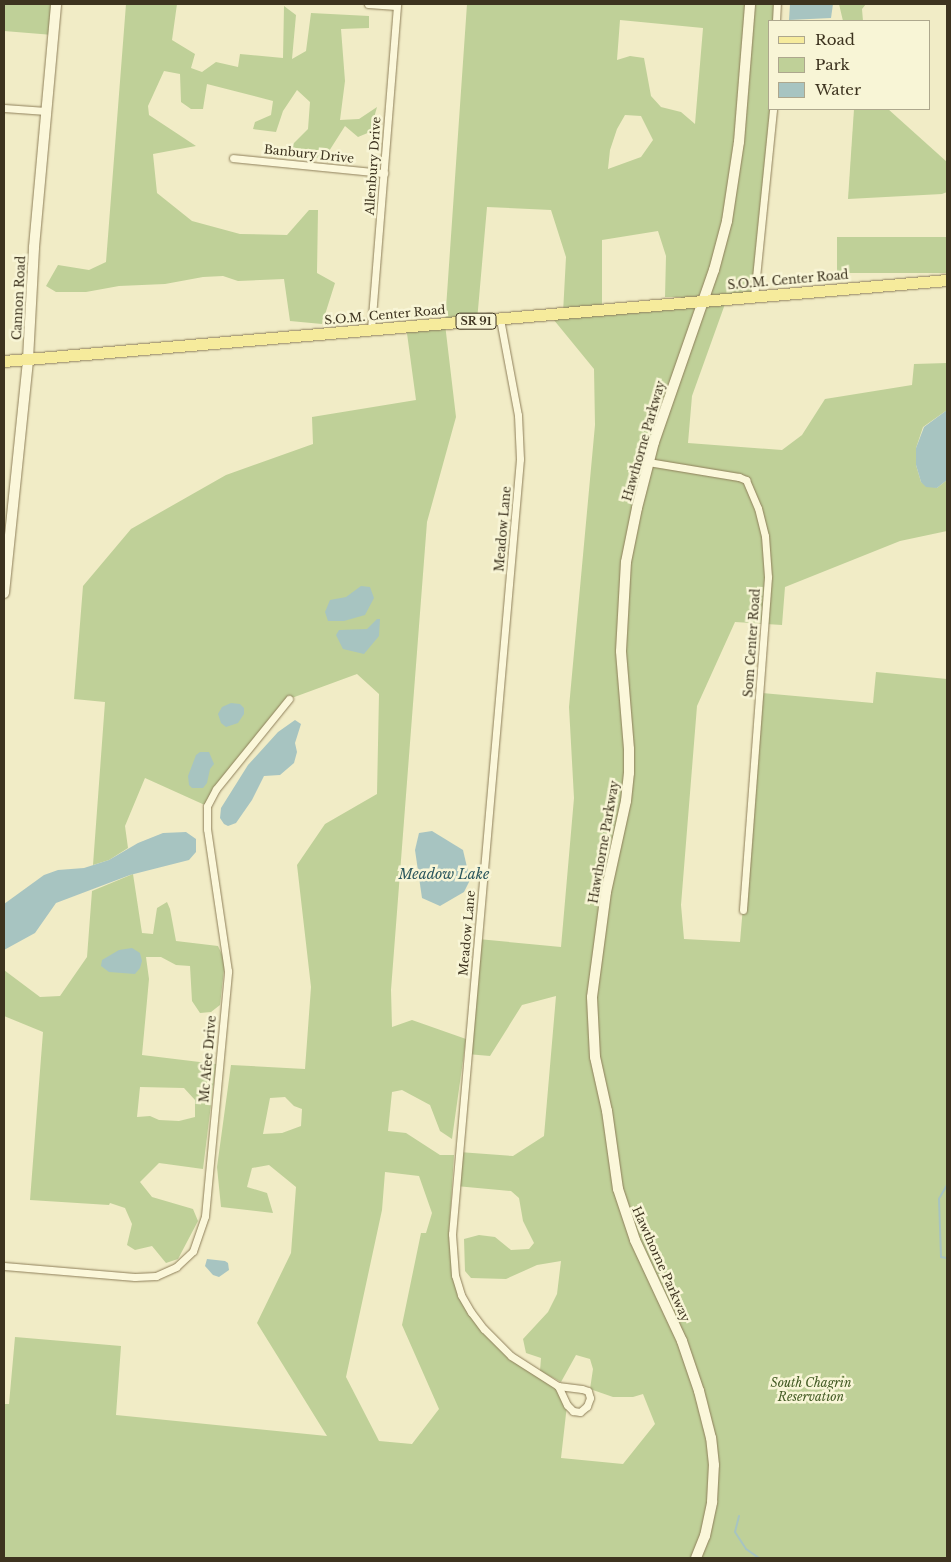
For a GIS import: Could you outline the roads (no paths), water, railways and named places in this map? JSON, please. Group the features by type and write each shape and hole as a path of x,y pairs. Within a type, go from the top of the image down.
{"main road":[{"name":"S.O.M. Center Road","path":"4,361 947,280"}],"street":[{"name":"Cannon Road","path":"4,593 28,359 34,247 56,4"},
{"path":"368,4 397,5"},
{"name":"Hawthorne Parkway","path":"696,1558 705,1536 713,1495 714,1465 710,1430 700,1391 682,1341 634,1240 620,1198 607,1110 595,1057 592,997 601,929 629,773 629,749 621,651 624,581 630,536 648,462 721,244 732,196 743,105 750,4"},
{"path":"776,20 777,4"},
{"name":"Allenbury Drive","path":"371,329 397,5"},
{"path":"4,108 46,111"},
{"path":"754,296 773,110"},
{"name":"Banbury Drive","path":"233,158 384,173"},
{"name":"Meadow Lane","path":"500,319 518,415 520,459 452,1234 455,1275 461,1295 484,1329 511,1356 558,1386 582,1388 588,1391 590,1398 587,1406 580,1412 573,1411 566,1405 558,1386"},
{"name":"Som Center Road","path":"648,462 739,477 746,480 758,508 766,536 768,577 743,910"},
{"name":"Mc Afee Drive","path":"4,1266 135,1277 156,1276 176,1267 193,1251 205,1216 228,971 207,829 207,806 216,789 289,699"}],"water":[{"path":"790,4 833,4 831,18 789,20"},
{"path":"947,410 947,480 937,488 926,487 921,482 916,465 916,448 924,427"},
{"path":"361,586 370,587 374,598 365,615 344,621 328,621 325,612 330,600 346,597"},
{"path":"377,619 380,619 379,636 364,654 343,649 336,635 339,630 367,629"},
{"path":"231,703 240,704 244,708 244,714 238,723 226,727 221,723 218,714 222,707"},
{"path":"295,720 301,724 295,743 297,752 294,763 280,775 264,776 252,800 236,823 228,826 224,824 220,818 221,808 248,765 278,732"},
{"path":"200,752 209,752 214,764 210,769 207,783 203,788 192,788 189,785 188,776 196,755"},
{"name":"Meadow Lake","path":"432,831 463,850 470,880 464,892 440,906 422,898 415,850 419,833"},
{"path":"186,832 196,839 196,852 189,860 130,875 56,903 35,933 4,950 4,904 44,875 58,870 84,868 109,860 138,843 163,833"},
{"path":"132,948 140,953 142,961 140,968 135,974 109,972 101,966 102,960 119,950"},
{"path":"207,1259 225,1261 228,1263 229,1270 219,1277 213,1275 205,1266"}],"waterway":[{"path":"947,1185 939,1199 941,1257 947,1258"},
{"path":"739,1516 735,1532 746,1549 759,1558"}],"park label":[{"name":"South Chagrin Reservation","path":"811,1390"}]}
